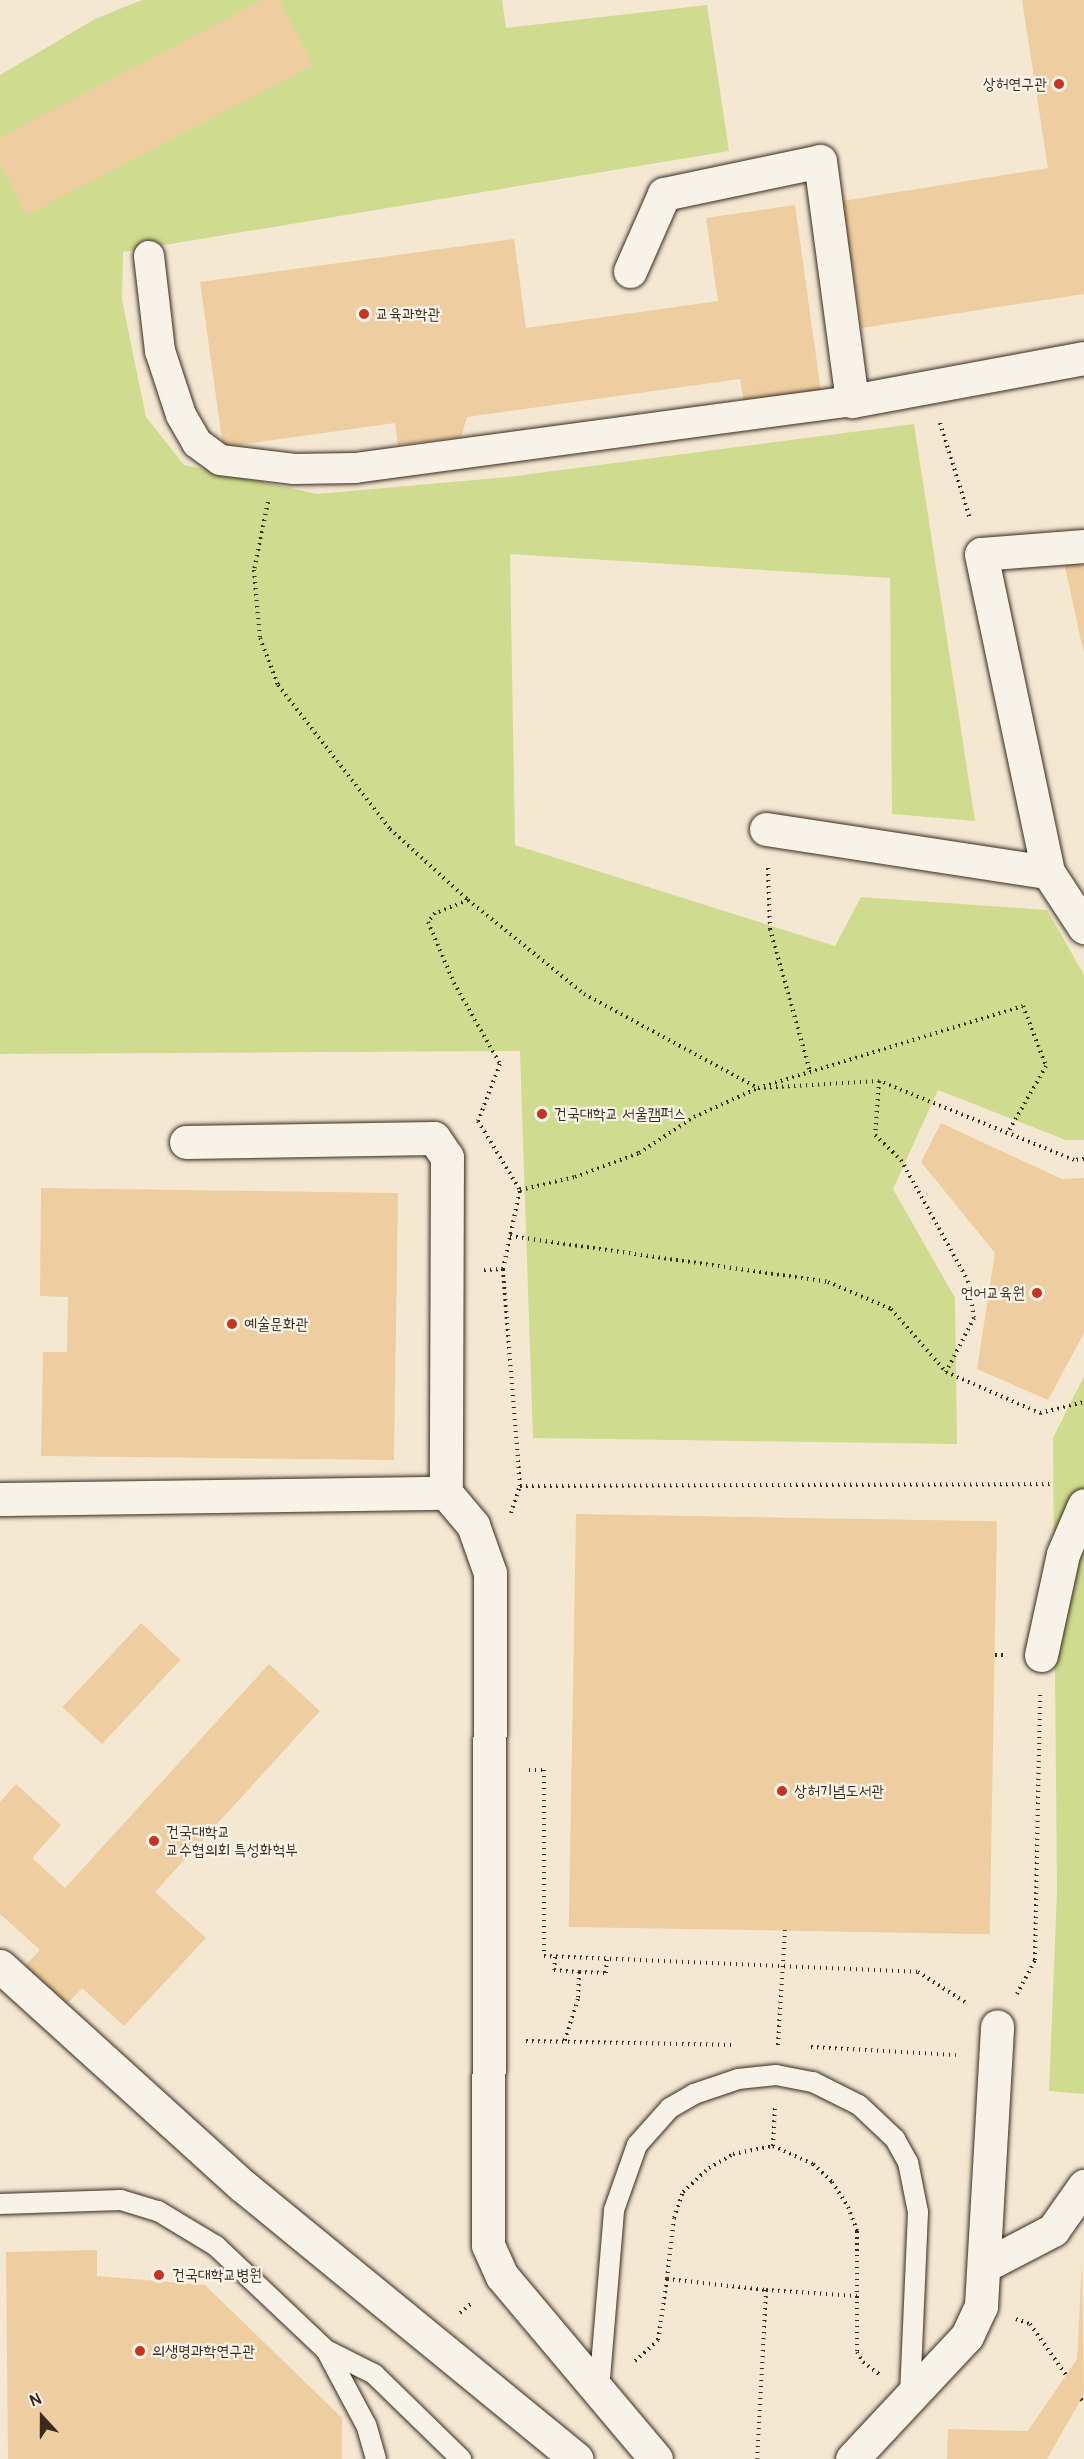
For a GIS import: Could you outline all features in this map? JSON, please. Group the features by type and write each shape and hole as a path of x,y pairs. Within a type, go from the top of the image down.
{"street":[{"path":"630,271 664,194 820,161 852,401"},
{"path":"149,256 160,351 181,415 197,443 220,460 294,469 355,468 852,401 1084,358"},
{"path":"1084,546 981,554 1048,872 1084,927"},
{"path":"766,829 1048,872"},
{"path":"186,1142 434,1138 447,1157 446,1493 473,1525 490,1573 485,2230 493,2261 502,2276 656,2459"},
{"path":"0,1499 446,1493"},
{"path":"1041,1655 1063,1554 1084,1505"},
{"path":"0,1966 150,2106 428,2341 577,2459"},
{"path":"852,2459 967,2336 981,2306 986,2265 996,2041"},
{"path":"986,2265 1053,2230 1084,2186"}],"lane":[{"path":"599,2390 614,2210 637,2145 664,2114 694,2094 738,2079 776,2075 813,2082 859,2105 895,2139 908,2162 918,2212 910,2397"},
{"path":"0,2204 121,2200 158,2211 216,2246 327,2350 374,2374 461,2459"},
{"path":"327,2350 366,2425 376,2459"}],"path":[{"path":"946,439 981,554"},
{"path":"294,469 267,504 254,570 260,638 278,685 390,829 468,900 584,994 758,1088 879,1081 1074,1160 1084,1159"},
{"path":"766,829 770,929 810,1071"},
{"path":"468,900 435,913 428,922 454,983 500,1064 478,1121 520,1190 503,1269 520,1486 509,1519"},
{"path":"520,1190 574,1178 639,1153 694,1117 758,1088 1023,1006 1047,1066 1008,1132"},
{"path":"879,1081 874,1136 901,1160 968,1281 974,1318 946,1372"},
{"path":"510,1236 828,1282 891,1309 946,1372 1040,1413 1084,1402"},
{"path":"520,1486 1031,1484"},
{"path":"1035,1960 1041,1655"},
{"path":"544,1770 544,1956 918,1972 955,1994"},
{"path":"778,2045 784,1930"},
{"path":"555,1957 554,1970 579,1972 606,1973 607,1959"},
{"path":"579,1972 578,1999 564,2043 744,2045"},
{"path":"801,2046 996,2041"},
{"path":"767,2045 789,2046"},
{"path":"599,2390 658,2340 674,2218 683,2192 709,2168 732,2154 773,2146 813,2164 832,2182 848,2207 856,2231 857,2352 863,2362 910,2397"},
{"path":"428,2341 502,2276"},
{"path":"667,2279 766,2290 857,2296"},
{"path":"757,2459 766,2290"},
{"path":"981,2306 1030,2324 1066,2375"}],"green space":[{"path":"142,0 502,0 506,28 707,5 729,151 123,252 122,300 146,417 184,465 317,494 508,477 914,424 975,821 892,814 890,578 510,554 515,845 835,946 861,897 1047,910 1084,975 1084,1140 1066,1140 938,1090 893,1189 955,1298 957,1444 533,1438 520,1051 0,1054 0,75 95,19"},
{"path":"1084,1376 1084,2094 1049,2091 1057,1893 1053,1438"}],"building":[{"path":"262,0 279,0 313,65 27,215 0,164 0,138"},
{"name":"상허연구관","path":"1022,0 1084,0 1084,294 862,328 842,201 1048,168"},
{"name":"교육과학관","path":"795,205 821,392 744,403 740,379 467,417 461,437 398,445 395,423 223,447 200,282 514,239 526,328 718,301 706,218"},
{"path":"1062,553 1084,568 1084,650 1083,650"},
{"name":"언어교육원","path":"941,1123 1062,1179 1084,1178 1084,1333 1048,1400 977,1369 995,1253 921,1162"},
{"name":"예술문화관","path":"41,1188 398,1193 394,1460 41,1456 43,1352 67,1352 68,1297 40,1296"},
{"name":"상허기념도서관","path":"576,1514 997,1521 990,1934 569,1927"},
{"path":"141,1623 180,1660 102,1744 63,1707"},
{"name":"건국대학교 교수협의회 특성화헉부","path":"269,1664 320,1711 155,1892 206,1938 124,2026 82,1988 63,2008 21,1970 40,1950 0,1914 0,1802 16,1784 61,1825 32,1858 65,1888"},
{"name":"의생명과학연구관","path":"97,2250 97,2276 205,2285 342,2418 342,2459 8,2459 6,2252"},
{"path":"1082,2261 1084,2394 1047,2459 947,2459 948,2429 1028,2431 1077,2359"}],"place":[{"name":"상허연구관","path":"1059,84"},
{"name":"교육과학관","path":"364,314"},
{"name":"건국대학교 서울캠퍼스","path":"542,1114"},
{"name":"언어교육원","path":"1037,1293"},
{"name":"예술문화관","path":"232,1324"},
{"name":"상허기념도서관","path":"782,1791"},
{"name":"건국대학교 교수협의회 특성화헉부","path":"154,1841"},
{"name":"건국대학교병원","path":"159,2275"},
{"name":"의생명과학연구관","path":"140,2351"}]}
